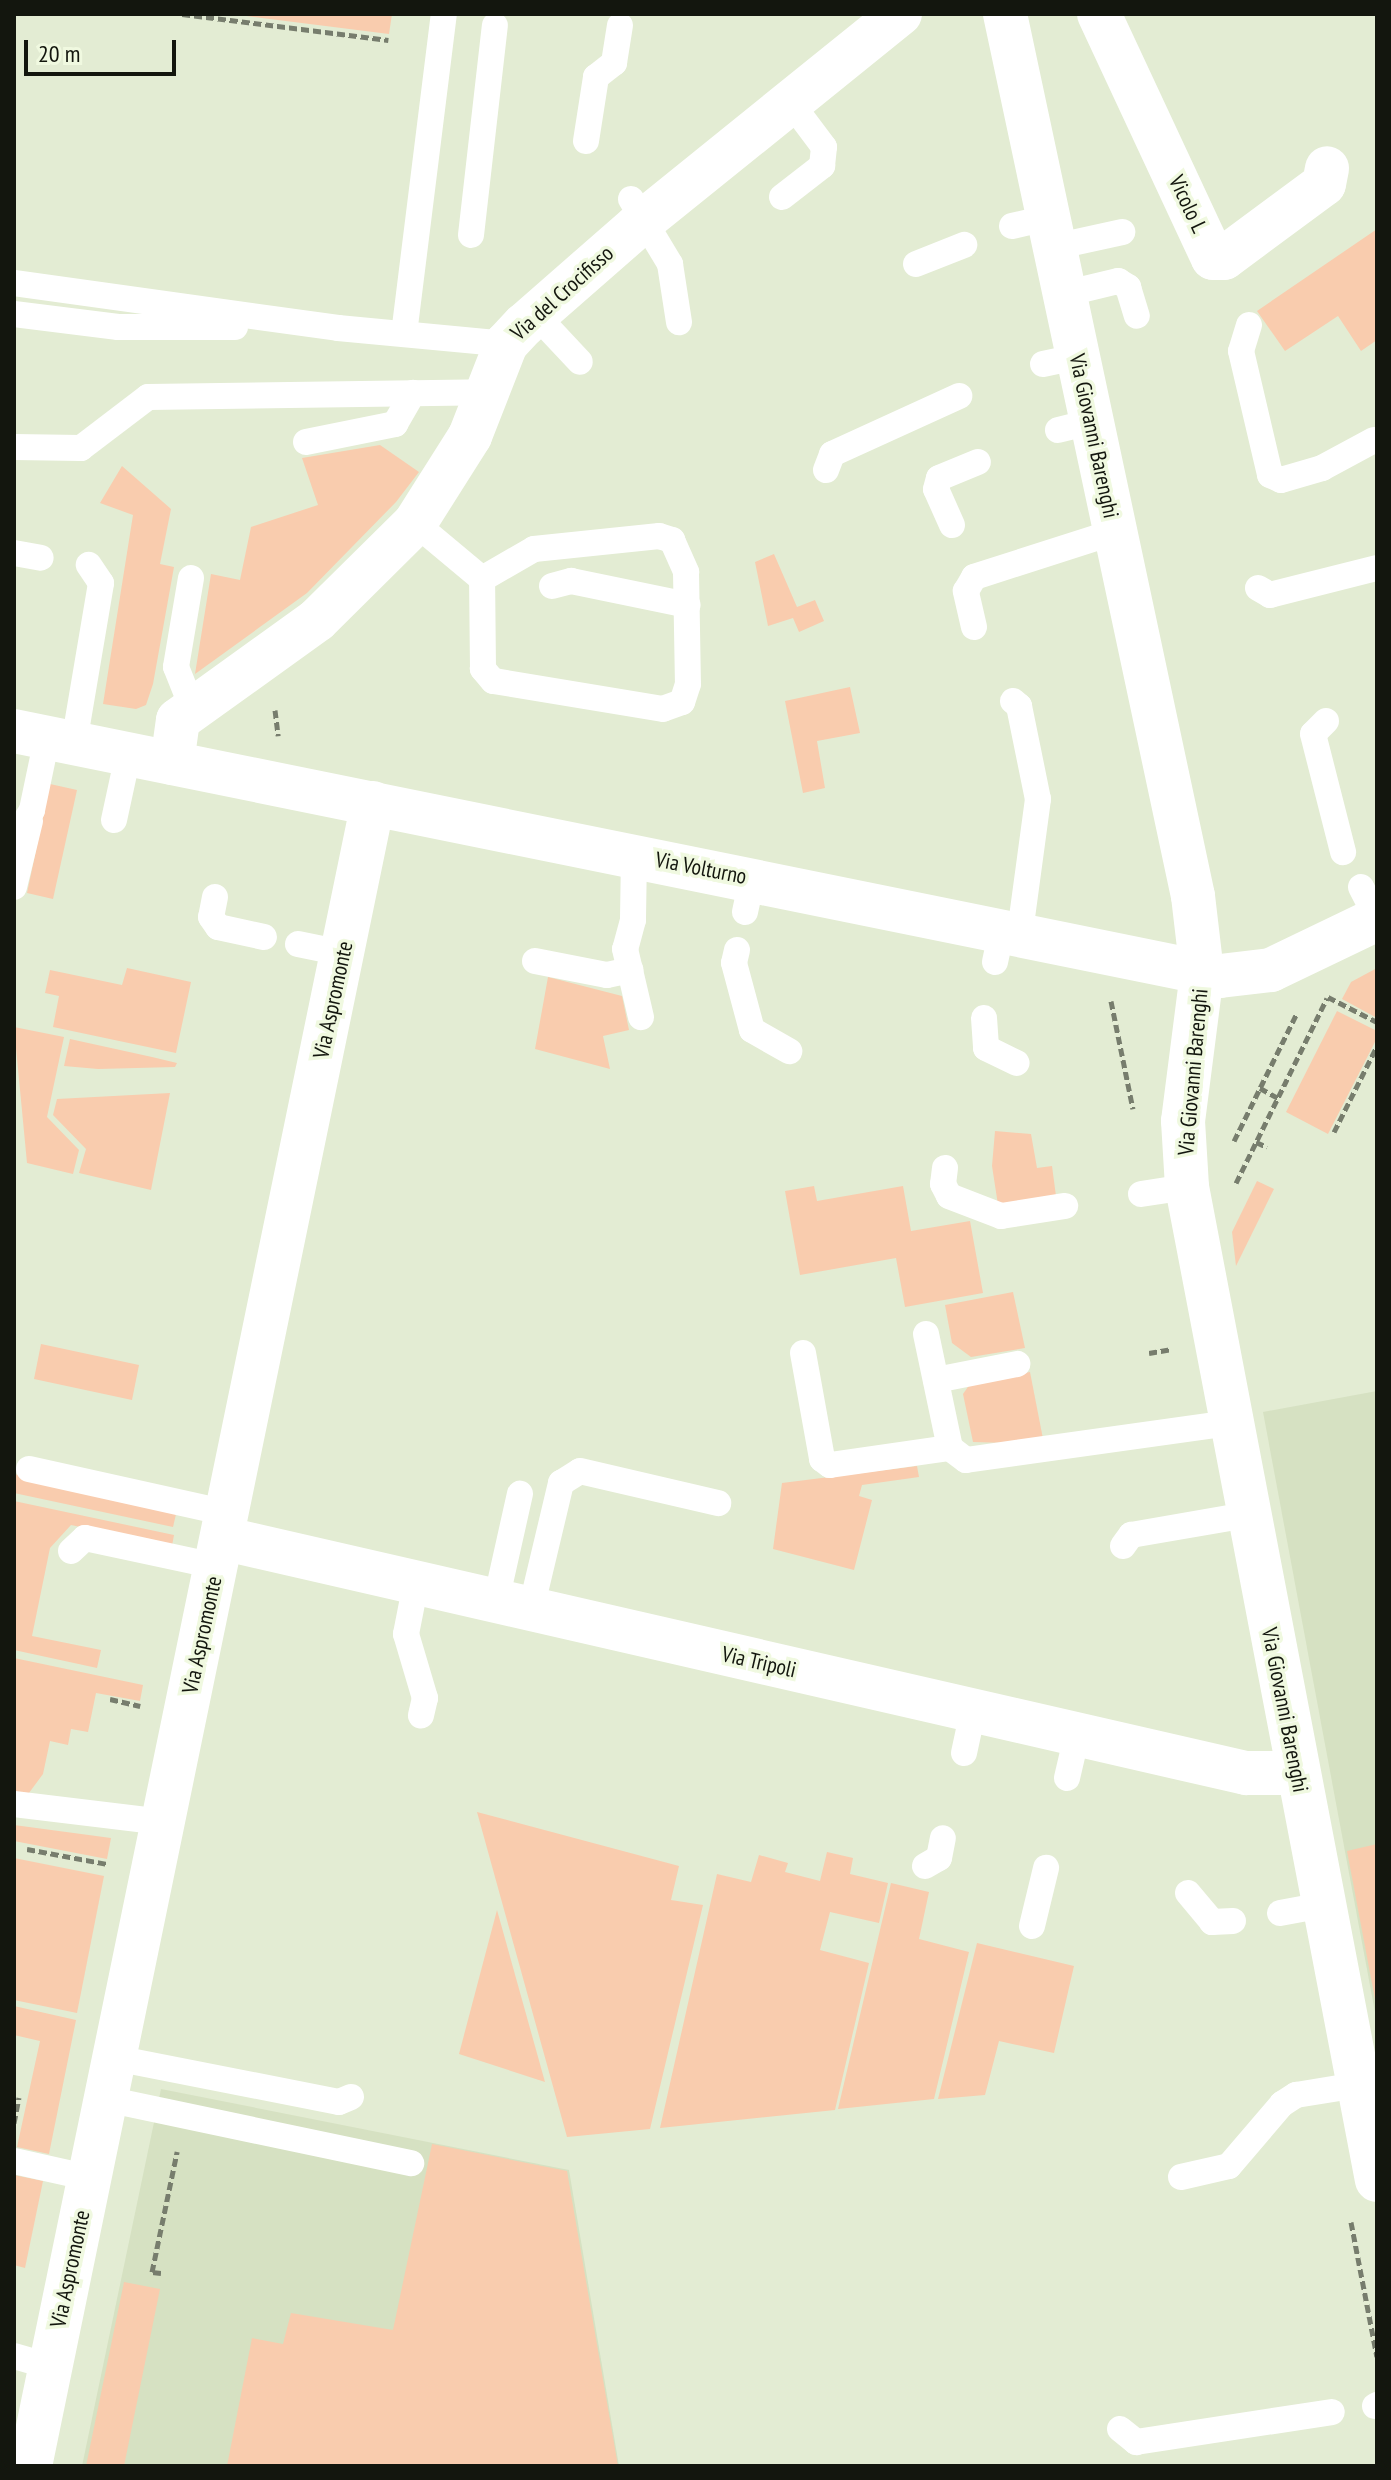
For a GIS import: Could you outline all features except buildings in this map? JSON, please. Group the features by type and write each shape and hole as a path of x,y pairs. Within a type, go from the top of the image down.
{"street":[{"name":"Via del Crocifisso","path":"172,763 178,720 317,620 415,523 470,436 486,392 522,318 638,209 791,103 900,14"},
{"name":"Via Giovanni Barenghi","path":"1005,14 1038,230 1064,294 1060,360 1075,426 1114,532 1193,896 1202,973 1183,1121 1187,1187 1296,1773 1323,1905 1364,2077 1377,2180"},
{"name":"Vicolo L","path":"1099,14 1213,258 1224,258 1324,184 1327,168"},
{"name":"Via Volturno","path":"34,740 172,763 634,855 748,895 1006,942 1202,973 1241,976 1271,970 1372,908"},
{"name":"Via Aspromonte","path":"25,2459 32,2361 90,2178 373,803"},
{"name":"Via Tripoli","path":"222,1539 1246,1773 1296,1773"}],"lane":[{"path":"404,334 444,14"},
{"path":"471,235 495,25"},
{"path":"586,141 596,77 614,63 620,25"},
{"path":"782,197 822,166 824,147 791,103"},
{"path":"638,209 670,264 679,322"},
{"path":"1038,230 1122,232"},
{"path":"916,264 964,245"},
{"path":"1064,294 1118,281 1128,287 1137,316"},
{"path":"14,283 338,328 404,334 522,318 580,362"},
{"path":"14,314 118,327 338,328"},
{"path":"1249,325 1241,351 1270,475 1281,480 1322,468 1374,440"},
{"path":"14,447 81,448 148,397 486,392"},
{"path":"306,442 395,424 413,393"},
{"path":"826,470 832,454 959,396"},
{"path":"952,525 936,489 939,478 978,462"},
{"path":"415,523 482,579 483,669 493,681 663,709 682,702 688,684 686,572 672,540 659,536 534,549 482,579"},
{"path":"974,627 966,591 974,577 1114,532"},
{"path":"14,553 41,558"},
{"path":"14,887 32,810 34,740 101,583 89,565"},
{"path":"1258,588 1270,595 1377,568"},
{"path":"191,578 176,667 192,707"},
{"path":"552,586 571,581 688,605"},
{"path":"1006,942 1038,799 1019,706 1013,701"},
{"path":"1326,721 1313,734 1343,852"},
{"path":"114,820 128,755"},
{"path":"14,838 32,810"},
{"path":"634,855 633,920 625,949 641,1017"},
{"path":"215,897 211,917 218,927 264,937"},
{"path":"298,944 342,953"},
{"path":"737,950 734,963 752,1030 789,1051"},
{"path":"535,961 607,975 630,970"},
{"path":"984,1018 986,1048 1017,1063"},
{"path":"945,1168 943,1184 949,1196 1001,1216 1065,1206"},
{"path":"1141,1194 1187,1187"},
{"path":"926,1334 950,1448 966,1460 1230,1423"},
{"path":"803,1353 822,1459 830,1465 950,1448"},
{"path":"936,1380 1017,1364"},
{"path":"29,1469 222,1539"},
{"path":"514,1605 561,1483 580,1471 718,1503"},
{"path":"514,1605 520,1494"},
{"path":"1123,1546 1131,1535 1247,1515"},
{"path":"71,1551 85,1538 222,1539"},
{"path":"416,1583 406,1634 425,1698 421,1716"},
{"path":"964,1753 973,1711"},
{"path":"1067,1778 1077,1735"},
{"path":"14,1804 163,1822"},
{"path":"925,1866 939,1858 943,1838"},
{"path":"1032,1926 1046,1868"},
{"path":"1188,1893 1212,1922 1233,1921"},
{"path":"1280,1913 1323,1905"},
{"path":"1181,2177 1229,2166 1282,2104 1296,2095 1364,2077"},
{"path":"110,2078 339,2102 351,2097"},
{"path":"110,2078 184,2115 411,2163"},
{"path":"14,2161 90,2178"},
{"path":"1120,2429 1136,2442 1332,2412"}],"path":[{"path":"182,14 388,40"},
{"path":"274,704 280,750"},
{"path":"1236,1184 1332,988"},
{"path":"1318,990 1377,1022"},
{"path":"1229,1151 1305,998"},
{"path":"1334,1132 1377,1046"},
{"path":"1260,1088 1278,1098"},
{"path":"1256,1142 1267,1147"},
{"path":"1149,1353 1180,1347"},
{"path":"110,1699 148,1707"},
{"path":"14,1847 116,1865"},
{"path":"14,2123 19,2097"},
{"path":"161,2273 152,2272 184,2115"}],"shaded area":[{"path":"231,14 392,14 389,34"},
{"path":"1377,229 1377,340 1361,351 1338,316 1285,351 1257,311"},
{"path":"380,445 419,472 396,502 307,593 195,674 211,574 240,580 251,527 318,505 302,458"},
{"path":"122,466 171,509 160,564 174,567 153,684 146,705 136,709 103,704 133,515 100,503"},
{"path":"774,554 797,607 815,600 824,621 799,632 793,618 768,626 755,562"},
{"path":"850,687 860,733 817,741 825,788 803,793 785,701"},
{"path":"50,784 77,790 53,899 27,893"},
{"path":"127,968 191,982 176,1053 53,1027 59,996 45,993 50,970 122,985"},
{"path":"1377,968 1377,1018 1342,999 1351,982"},
{"path":"548,977 622,996 629,1030 603,1036 610,1069 535,1049"},
{"path":"1337,1011 1377,1031 1377,1038 1328,1134 1286,1112"},
{"path":"14,1027 64,1037 47,1117 79,1150 73,1174 27,1163"},
{"path":"70,1039 177,1063 175,1067 98,1069 64,1066"},
{"path":"170,1093 151,1190 79,1173 86,1149 53,1115 57,1099"},
{"path":"995,1131 1031,1134 1037,1168 1052,1166 1056,1196 998,1205 992,1166"},
{"path":"1257,1181 1274,1189 1236,1266 1232,1232"},
{"path":"814,1186 817,1201 903,1186 911,1231 970,1221 983,1293 905,1307 896,1258 800,1275 785,1191"},
{"path":"1013,1292 1025,1348 971,1357 952,1343 945,1305"},
{"path":"41,1344 139,1365 132,1400 34,1379"},
{"path":"1030,1372 1044,1444 973,1442 963,1394 970,1384"},
{"path":"1377,1391 1377,2023 1263,1412"},
{"path":"917,1466 919,1477 862,1485 859,1496 872,1500 854,1570 773,1549 782,1483"},
{"path":"14,1474 177,1510 173,1527 14,1493"},
{"path":"14,1501 174,1535 172,1546 71,1525 50,1548 32,1636 101,1650 97,1668 14,1650"},
{"path":"14,1658 143,1685 140,1701 96,1693 88,1732 71,1729 68,1745 50,1741 43,1774 26,1797 14,1795"},
{"path":"477,1812 679,1866 671,1900 703,1905 650,2129 567,2137"},
{"path":"14,1825 111,1838 107,1859 14,1841"},
{"path":"1377,1844 1377,2010 1347,1851"},
{"path":"827,1852 853,1858 850,1874 888,1883 879,1923 830,1912 820,1950 869,1963 835,2110 660,2128 717,1874 751,1882 759,1855 788,1863 785,1872 820,1881"},
{"path":"14,1858 104,1876 77,2013 14,2000"},
{"path":"891,1883 929,1892 919,1939 969,1952 934,2099 838,2109"},
{"path":"497,1910 545,2082 459,2054"},
{"path":"977,1943 1074,1966 1054,2053 999,2041 985,2095 938,2099"},
{"path":"14,2006 76,2020 49,2154 17,2147 40,2041 14,2035"},
{"path":"161,2089 569,2170 619,2466 82,2466"},
{"path":"432,2144 567,2171 618,2466 227,2466 252,2338 283,2344 291,2313 393,2330"},
{"path":"14,2175 43,2181 25,2268 14,2265"},
{"path":"124,2282 160,2289 124,2466 86,2466"}]}
